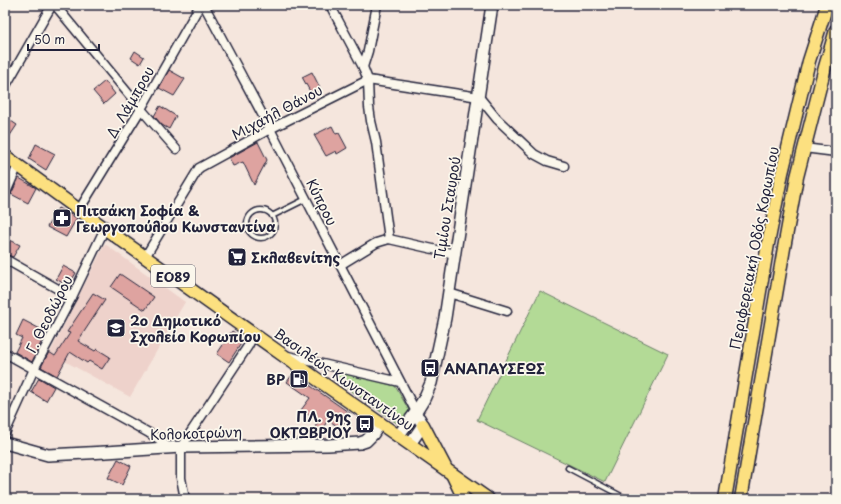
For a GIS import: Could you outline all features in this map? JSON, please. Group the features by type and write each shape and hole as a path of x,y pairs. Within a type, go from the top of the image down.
{"main road":[{"name":"Περιφερειακή Οδός Κορωπίου","path":"725,499 782,173 809,61 827,5"},
{"name":"Περιφερειακή Οδός Κορωπίου","path":"741,499 797,177 836,30"},
{"name":"Βασιλέως Κωνσταντίνου","path":"5,156 283,355 295,367 449,472"},
{"path":"423,425 464,499"},
{"name":"ΕΟ89","path":"449,472 488,499"}],"street":[{"path":"5,87 53,5 176,149"},
{"name":"Δ. Λάμπρου","path":"79,210 141,109 200,5"},
{"name":"Κύπρου","path":"204,5 270,129 416,412"},
{"path":"330,5 363,67 368,80 369,107 376,142 389,239"},
{"path":"363,67 377,5"},
{"name":"Τιμίου Σταυρού","path":"398,436 424,399 430,383 445,318 492,5"},
{"path":"368,80 479,97 497,119 534,154 564,166"},
{"name":"Μιχαήλ Θάνου","path":"145,257 199,168 270,129 368,80"},
{"path":"804,148 836,152"},
{"path":"5,195 18,165"},
{"name":"Γ. Θεοδώρου","path":"5,433 34,369 106,228"},
{"path":"340,265 376,243 389,239 399,240 455,254"},
{"path":"5,259 72,297"},
{"path":"449,293 507,311"},
{"path":"185,499 181,478 181,447 248,346 254,334"},
{"path":"5,353 149,433 162,441 168,448"},
{"path":"283,355 400,382"},
{"path":"410,444 423,425 416,412"},
{"name":"Κολοκοτρώνη","path":"5,443 48,455 181,447 328,445 360,443 366,441 380,424"}],"lane":[{"path":"272,216 306,199"},
{"path":"255,211 265,211 272,216 275,225 272,233 268,236 256,237 249,231 247,227 248,218 255,211"},
{"path":"568,468 627,499"}],"shaded area":[{"name":"2ο Δημοτικό Σχολείο Κορωπίου","path":"105,244 185,302 130,397 50,353"}],"green space":[{"path":"540,291 668,354 605,482 477,420"},
{"path":"344,373 395,386 410,412 403,423 398,424 333,378 336,375"}],"building":[{"path":"135,51 144,57 140,64 131,58"},
{"path":"169,70 185,79 174,96 159,88"},
{"path":"312,72 321,90 312,95 302,77"},
{"path":"105,81 115,94 104,104 93,91"},
{"path":"160,106 176,116 169,129 162,125 154,116"},
{"path":"5,117 17,125 5,143"},
{"path":"332,126 336,134 339,133 347,148 337,154 336,151 326,156 314,135"},
{"path":"258,142 267,160 254,185 243,162 233,166 229,158"},
{"path":"36,144 55,154 46,170 29,159"},
{"path":"19,178 36,188 28,203 11,194"},
{"path":"58,208 77,218 66,237 47,227"},
{"path":"10,240 20,245 13,257 5,254"},
{"path":"63,266 76,273 68,286 56,279"},
{"path":"120,274 154,297 145,310 111,287"},
{"path":"93,293 105,300 78,341 95,351 97,349 110,357 102,369 89,361 87,363 70,352 57,376 41,367 49,352 55,356 70,333 67,332"},
{"path":"23,320 46,332 32,362 15,352 22,338 16,335"},
{"path":"232,331 244,339 229,362 217,354"},
{"path":"294,372 306,381 305,382 351,414 340,428 328,420 318,436 312,432 318,422 301,410 310,398 287,382"},
{"path":"39,378 54,387 46,401 31,392"},
{"path":"118,459 131,466 122,485 108,478"}],"place":[{"name":"Πιτσάκη Σοφία & Γεωργοπούλου Κωνσταντίνα","path":"62,218"},
{"name":"Σκλαβενίτης","path":"237,257"},
{"name":"2ο Δημοτικό Σχολείο Κορωπίου","path":"116,328"},
{"name":"ΑΝΑΠΑΥΣΕΩΣ","path":"430,368"},
{"name":"BP","path":"299,379"},
{"name":"ΠΛ. 9ης ΟΚΤΩΒΡΙΟΥ","path":"365,424"}]}
